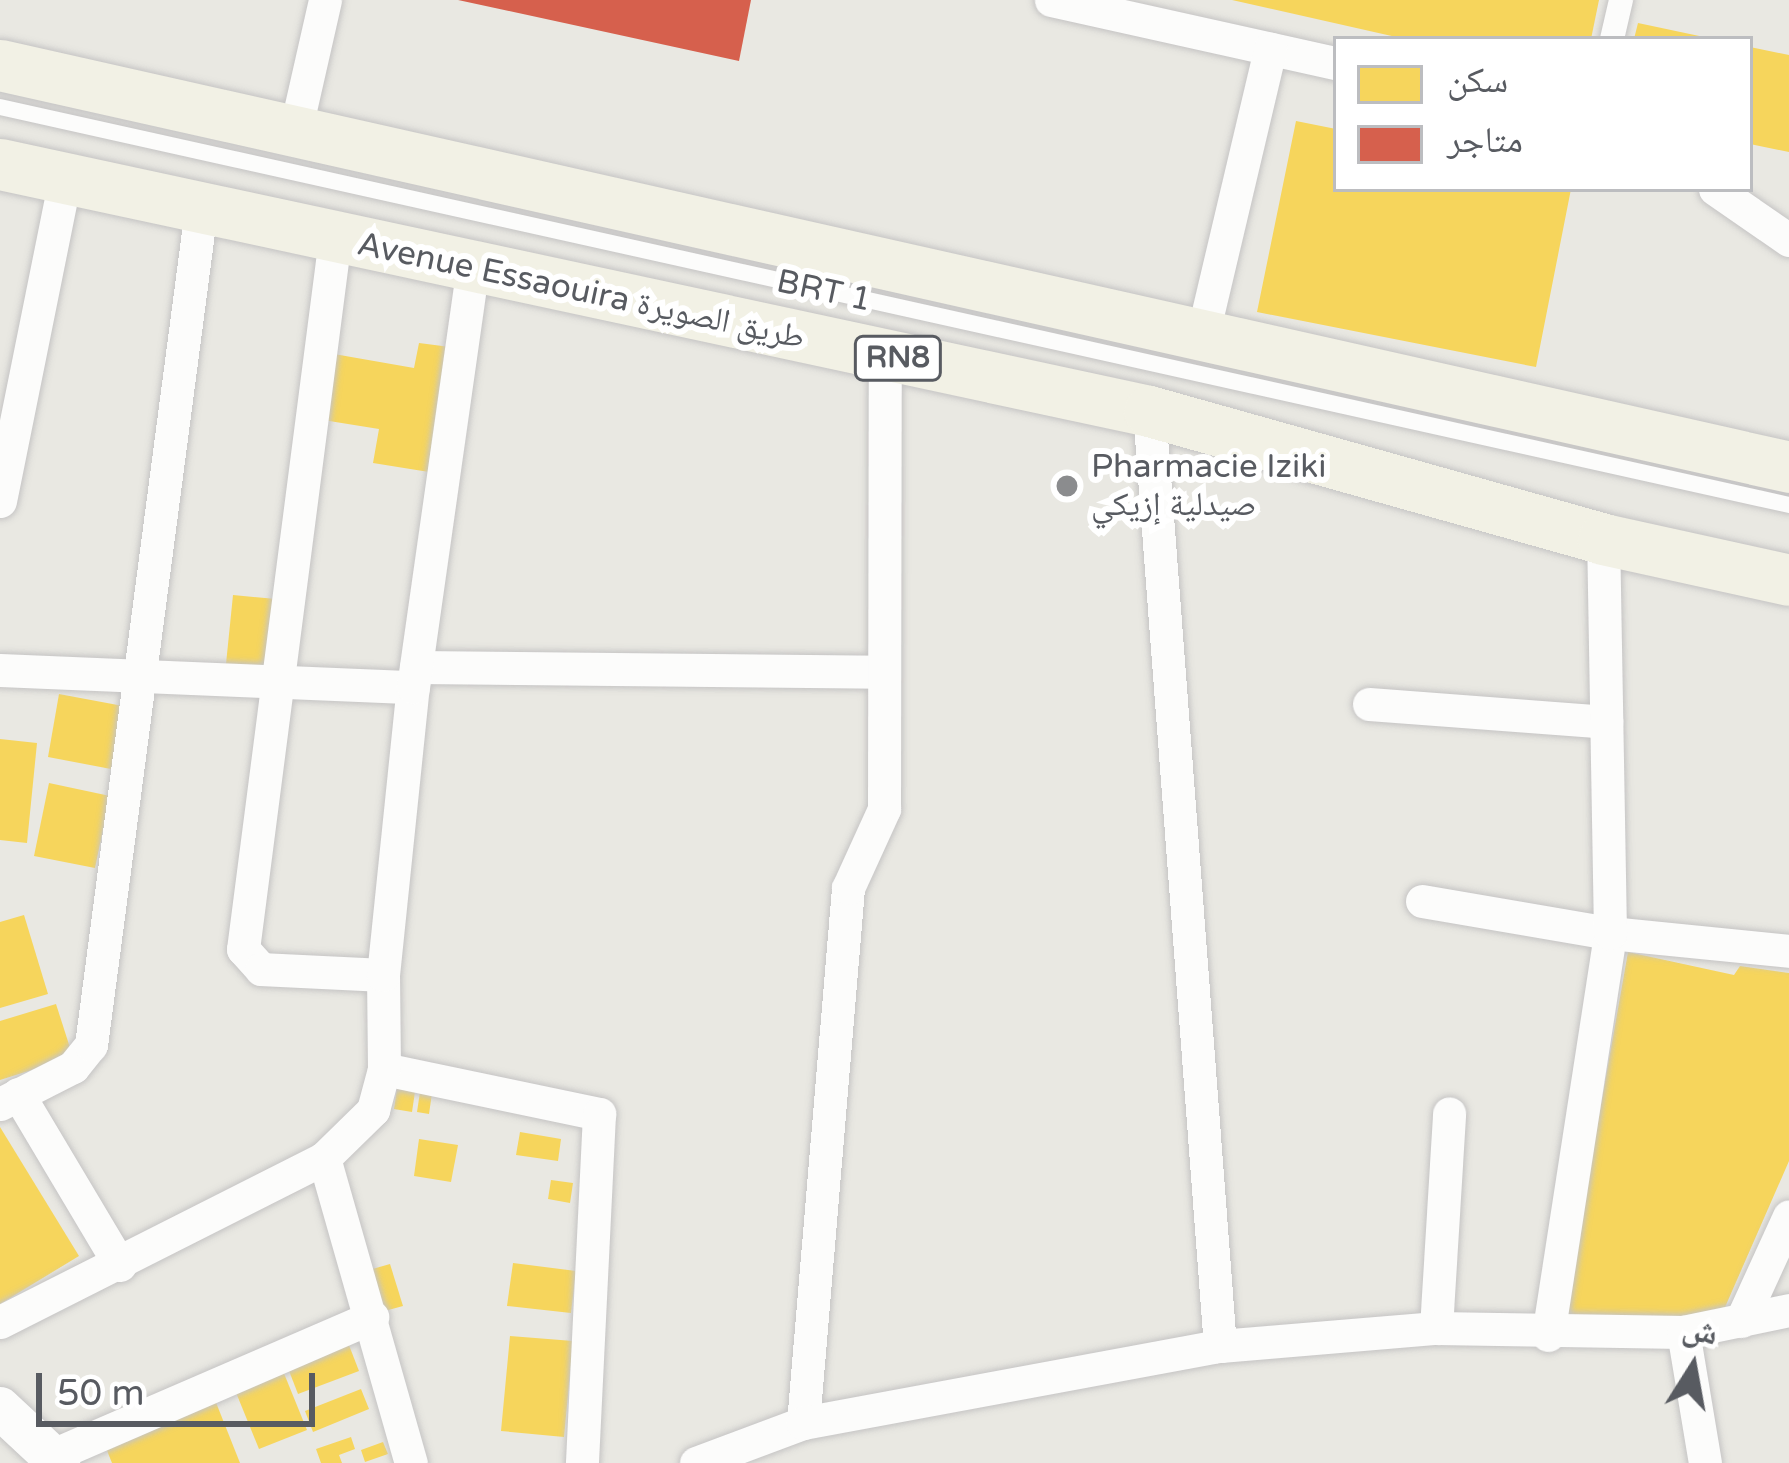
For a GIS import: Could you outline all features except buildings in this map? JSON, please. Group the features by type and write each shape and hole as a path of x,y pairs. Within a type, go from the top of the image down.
{"main road":[{"path":"0,65 1789,467"},
{"name":"Avenue Essaouira طريق الصويرة","path":"0,164 1149,411 1604,539 1789,580"}],"street":[{"path":"295,132 325,0"},
{"path":"1051,0 1153,11 1270,49 1333,62"},
{"path":"1613,36 1621,0"},
{"path":"1202,333 1270,49"},
{"path":"0,501 65,178"},
{"path":"1719,192 1789,240"},
{"path":"120,1265 9,1099 74,1066 91,1045 201,208"},
{"path":"334,238 274,682 244,949 261,969 383,975"},
{"path":"0,1322 324,1158 366,1124 384,1070 383,975 414,677 473,268"},
{"path":"803,1423 848,888 884,808 885,356"},
{"path":"1149,411 1220,1346"},
{"path":"1548,1335 1610,933 1604,539"},
{"path":"0,670 274,682 881,671"},
{"path":"1370,704 1606,722"},
{"path":"1422,901 1610,933 1789,951"},
{"path":"384,1070 599,1114 582,1463"},
{"path":"1436,1328 1449,1113"},
{"path":"324,1158 411,1463"},
{"path":"1742,1321 1789,1216"},
{"path":"696,1463 742,1456 803,1423 1220,1346 1436,1328 1548,1335 1683,1332 1789,1310"},
{"path":"0,1408 56,1459 372,1317"},
{"path":"1683,1332 1705,1463"}],"lane":[{"name":"BRT 1","path":"0,107 1789,505"}],"place":[{"name":"Pharmacie Iziki صيدلية إزيكي","path":"1067,486"}]}
